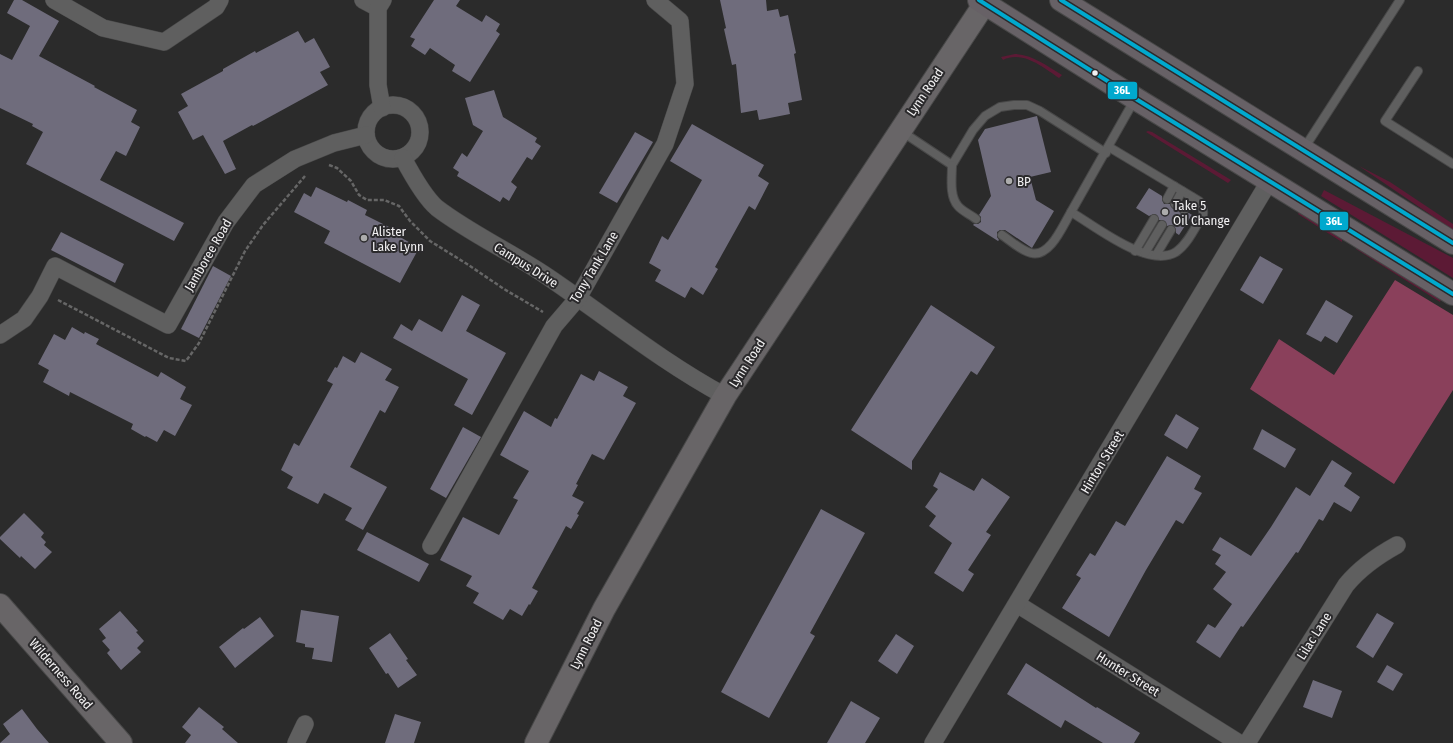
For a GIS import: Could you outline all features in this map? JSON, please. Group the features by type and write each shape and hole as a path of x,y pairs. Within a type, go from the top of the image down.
{"main road":[{"path":"1061,0 1453,243"},
{"path":"984,1 1136,99 1270,180 1453,294"},
{"name":"Lynn Road","path":"536,743 604,609 725,396 984,1"},
{"name":"Wilderness Road","path":"0,605 121,743"}],"street":[{"path":"54,0 103,28 164,42 216,7 220,0"},
{"path":"363,0 380,4 378,85 382,108"},
{"name":"Tony Tank Lane","path":"431,546 554,326 578,298 665,144 685,84 680,21 655,0"},
{"path":"392,105 401,106 414,114 418,120 420,133 418,142 415,149 403,158 394,160 382,157 374,152 366,135 370,118 374,113 382,108 392,105"},
{"name":"Jamboree Road","path":"0,335 24,319 40,296 55,266 168,325 226,222 254,185 294,159 334,143 366,135"},
{"name":"Campus Drive","path":"403,158 415,180 436,207 483,238 547,276 694,379 725,396"},
{"name":"Hinton Street","path":"933,743 1270,180"},
{"name":"Lilac Lane","path":"1246,743 1346,585 1367,563 1397,545"},
{"name":"Hunter Street","path":"1017,604 1239,743"},
{"path":"296,743 305,724"}],"lane":[{"path":"1303,151 1400,0"},
{"path":"1418,71 1385,121 1453,164"},
{"path":"1002,235 1032,254 1039,253 1049,247 1071,212 1136,99"},
{"path":"976,219 958,207 954,201 952,190 952,165 973,130 985,116 1000,107 1014,105 1027,105 1040,111 1107,150 1199,200 1204,210 1203,215 1184,245 1171,254 1156,255 1132,249 1071,212"},
{"path":"900,130 952,165"},
{"path":"1167,199 1174,186"},
{"path":"1174,204 1182,191"},
{"path":"1184,210 1192,197"},
{"path":"1132,249 1154,220"},
{"path":"1145,253 1162,225"},
{"path":"1156,255 1171,230"}],"path":[{"path":"322,163 337,168 351,180 359,195 367,200 384,200 399,206 410,221 430,241 504,289 549,315"},
{"path":"56,299 169,358 186,361 199,343 245,251 263,225 311,171"}],"shaded area":[{"path":"1015,54 1028,56 1062,75 1059,78 1040,65 1026,59 1011,57 1003,60 1001,57"},
{"path":"1148,131 1231,180 1228,183 1146,132"},
{"path":"1359,166 1390,182 1453,224 1453,230"},
{"path":"1324,190 1453,258 1453,278 1321,196"},
{"path":"1300,211 1342,236 1342,242 1298,214"},
{"path":"1357,246 1441,299 1440,302 1356,249"},
{"path":"1395,280 1453,315 1453,390 1394,484 1250,389 1279,339 1334,375"}],"building":[{"path":"14,0 22,0 59,21 39,56 137,110 131,122 140,127 126,156 116,151 100,180 184,223 174,241 26,164 43,132 32,126 33,124 0,108 0,54 12,60 30,26 7,13"},
{"path":"434,0 460,0 456,6 482,22 486,15 500,24 496,31 500,34 470,82 452,71 455,65 430,48 425,55 411,46 415,39 410,37"},
{"path":"720,0 766,0 767,11 778,9 780,17 788,15 796,53 794,54 802,100 788,103 790,114 759,120 757,110 741,113 736,64 732,65 724,29 726,28"},
{"path":"298,31 305,43 314,38 330,67 320,72 328,85 223,141 236,169 225,174 203,135 193,140 178,112 188,106 181,94 223,71 223,69 255,51 256,53"},
{"path":"494,90 503,117 537,138 535,142 541,146 532,160 527,157 511,182 517,187 509,201 503,197 500,202 457,176 459,172 453,168 462,153 467,157 483,131 473,125 465,98"},
{"name":"BP","path":"1037,116 1051,172 1030,177 1036,200 1054,211 1032,248 1005,230 1000,230 997,232 998,241 973,225 981,222 981,217 979,215 991,196 978,140 985,129"},
{"path":"692,124 764,165 758,176 769,183 755,210 749,206 715,267 718,269 703,295 691,287 685,298 655,281 661,270 649,263 662,236 668,240 702,180 670,161"},
{"path":"635,132 653,142 617,203 599,193"},
{"name":"Alister Lake Lynn","path":"316,187 347,202 348,200 367,210 365,215 397,231 395,234 419,248 400,283 324,243 330,231 294,212 304,193 311,197"},
{"name":"Take 5 Oil Change","path":"1149,188 1162,196 1164,204 1170,204 1173,209 1179,207 1181,214 1184,215 1189,213 1192,215 1179,235 1176,233 1174,226 1167,226 1165,221 1159,220 1157,215 1154,214 1149,216 1136,208"},
{"path":"61,232 124,264 115,283 51,250"},
{"path":"1260,256 1283,269 1263,304 1240,290"},
{"path":"213,266 231,276 199,338 181,329"},
{"path":"462,295 480,305 466,331 506,353 472,415 454,405 468,379 393,338 401,324 412,331 419,319 442,332"},
{"path":"1326,300 1353,316 1337,343 1325,336 1321,342 1306,334"},
{"path":"931,305 995,347 977,375 971,371 912,461 912,470 851,430"},
{"path":"72,327 84,334 85,332 99,339 96,344 158,377 161,372 186,387 180,399 192,405 175,436 164,430 157,442 131,429 133,424 70,392 69,396 43,382 49,370 38,364 54,334 65,340"},
{"path":"361,352 392,369 385,380 399,387 385,413 380,410 350,467 387,487 363,530 345,520 352,508 324,493 318,504 287,488 293,477 281,470 294,443 299,446 333,384 327,381 335,367 337,368 343,356 355,363"},
{"path":"599,371 628,387 623,396 636,403 604,460 592,454 576,484 578,485 572,496 584,502 571,529 566,526 532,588 538,591 530,605 529,604 522,616 510,609 503,620 473,603 479,593 466,586 472,576 440,560 463,517 499,535 518,500 513,498 529,471 500,455 524,411 551,427 555,418 557,419 581,374 594,381"},
{"path":"1176,414 1199,428 1187,449 1164,435"},
{"path":"463,427 481,437 446,498 430,489"},
{"path":"1262,429 1296,449 1285,468 1253,449"},
{"path":"1167,456 1201,476 1194,489 1202,493 1183,524 1176,520 1109,637 1062,608 1081,578 1076,575 1090,553 1095,556 1116,521 1125,526"},
{"path":"1332,460 1352,473 1344,486 1360,497 1351,512 1334,502 1323,521 1319,519 1298,553 1296,552 1243,627 1241,626 1220,658 1196,642 1208,624 1215,628 1232,604 1213,589 1226,572 1215,564 1221,555 1212,550 1220,537 1251,556 1296,487 1310,496"},
{"path":"940,472 974,491 982,478 1010,497 986,532 991,535 968,570 974,574 963,592 934,573 952,543 929,526 936,516 925,507 938,489 933,486"},
{"path":"821,509 865,533 810,633 815,636 769,718 721,692"},
{"path":"24,513 44,533 41,537 46,542 44,545 52,552 35,569 21,556 20,558 0,539 0,537"},
{"path":"367,532 429,564 419,582 357,550"},
{"path":"301,610 339,616 332,662 312,659 314,648 305,647 305,644 296,642"},
{"path":"120,611 138,631 136,632 144,641 137,648 141,652 121,670 107,653 110,650 102,641 106,638 99,629"},
{"path":"1377,613 1394,623 1373,658 1356,647"},
{"path":"260,617 274,636 235,668 219,647"},
{"path":"390,633 417,675 398,688 388,673 386,674 369,648"},
{"path":"896,634 914,646 897,674 878,661"},
{"path":"1026,663 1096,708 1097,707 1140,733 1134,743 1103,743 1065,720 1061,728 1007,694"},
{"path":"1387,665 1403,674 1393,691 1377,682"},
{"path":"1313,680 1342,691 1332,718 1303,707"},
{"path":"851,701 880,718 865,743 827,743"},
{"path":"199,707 224,727 222,729 238,743 185,743 191,735 182,727"},
{"path":"22,709 49,743 0,743 10,734 3,724"},
{"path":"395,714 421,722 414,743 385,743"}],"transit line":[{"name":"36L","path":"979,0 1136,99 1453,294"},
{"name":"36L","path":"1061,0 1453,243"}],"place":[{"name":"BP","path":"1009,181"},
{"name":"Take 5 Oil Change","path":"1165,212"},
{"name":"Alister Lake Lynn","path":"364,238"}]}
